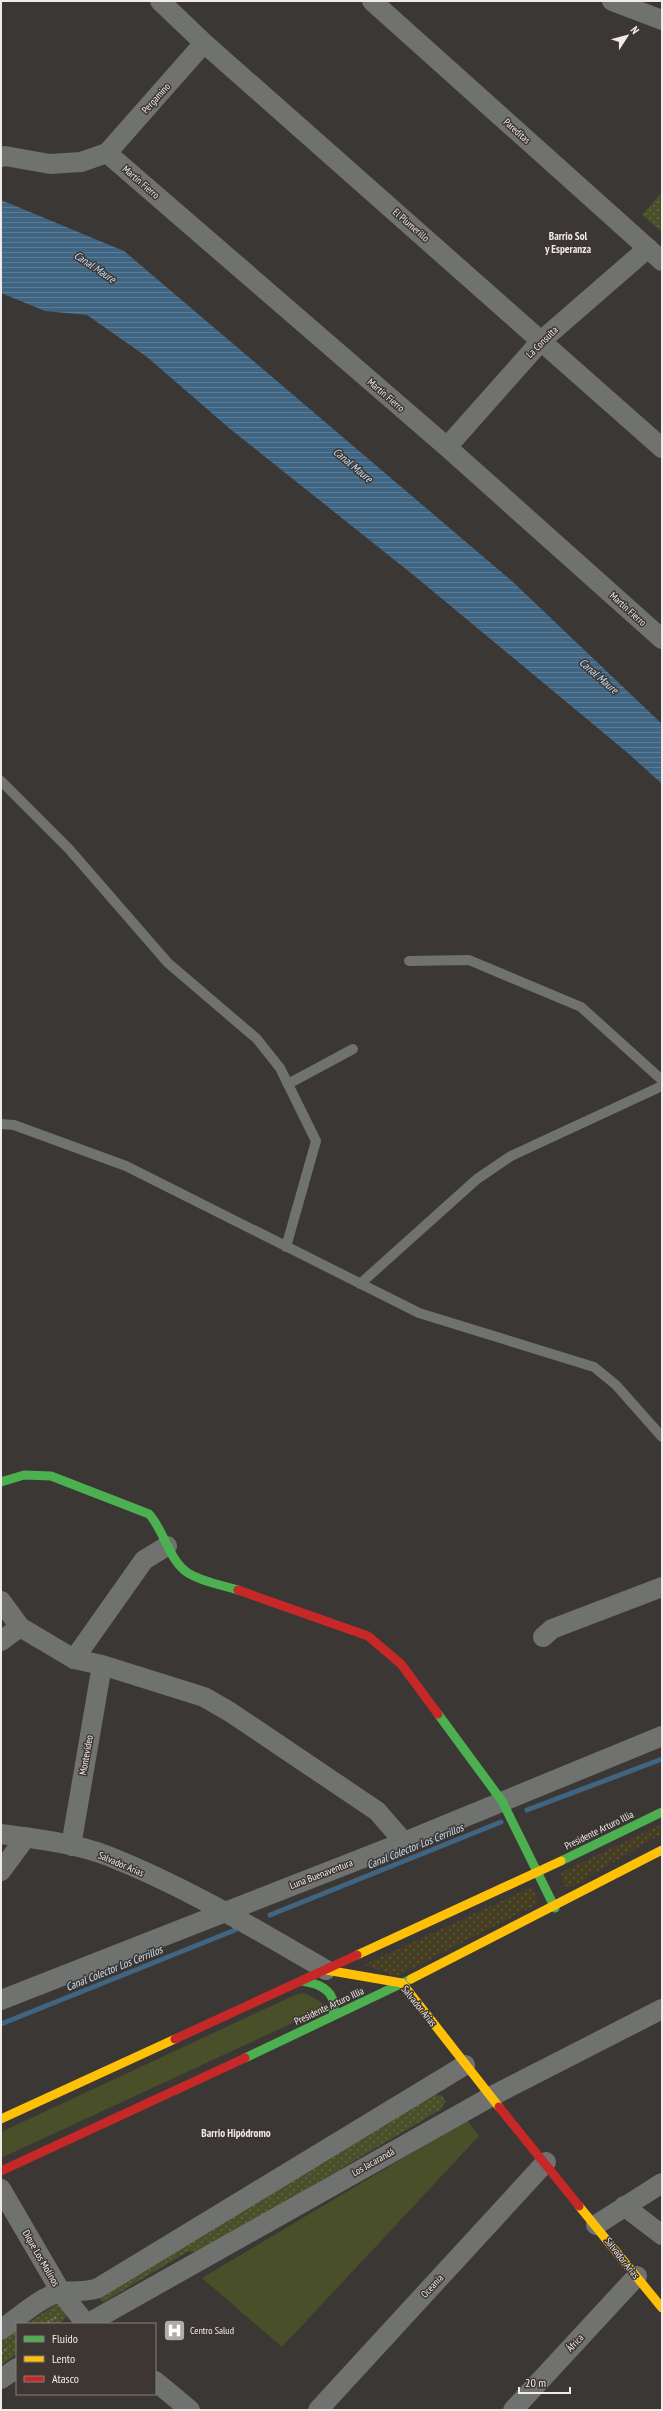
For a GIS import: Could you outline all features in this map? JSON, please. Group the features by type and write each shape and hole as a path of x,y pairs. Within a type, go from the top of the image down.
{"street":[{"name":"El Plumerillo","path":"160,1 204,43 662,448"},
{"name":"Pareditas","path":"372,1 655,255"},
{"path":"612,1 662,20"},
{"name":"Pergamino","path":"107,153 204,43"},
{"path":"1,157 5,156 50,164 81,162 107,153"},
{"name":"Martín Fierro","path":"107,153 447,448 662,639"},
{"name":"La Consulta","path":"447,448 542,341 655,255"},
{"path":"1,1482 24,1475 52,1476 149,1514 158,1522 167,1546 178,1566 188,1573 368,1636 401,1664 502,1801 555,1908"},
{"path":"74,1659 144,1560 167,1546"},
{"path":"543,1637 552,1629 662,1587"},
{"path":"1,1601 20,1627 74,1659 102,1665 204,1697 230,1712 377,1811 404,1842"},
{"path":"1,1641 20,1627"},
{"name":"Montevideo","path":"71,1846 102,1665"},
{"name":"Luna Buenaventura","path":"1,2000 404,1842 662,1736"},
{"name":"Presidente Arturo Illia","path":"1,2119 538,1872 662,1812"},
{"name":"Salvador Arias","path":"1,1834 71,1846 107,1856 226,1911 326,1970 402,1983 465,2065 546,2162 662,2308"},
{"path":"1,1870 26,1838"},
{"name":"Presidente Arturo Illia","path":"1,2171 402,1983 555,1908 662,1850"},
{"path":"302,1981 321,1985 330,1992 335,2003 333,2016"},
{"name":"Los Jacarandá","path":"88,2323 492,2096 662,2009"},
{"path":"1,2330 48,2297 61,2292 83,2292 98,2288 465,2065"},
{"name":"Oceanía","path":"318,2410 546,2162"},
{"path":"596,2225 662,2183"},
{"name":"Dique Los Molinos","path":"1,2189 61,2292 85,2323"},
{"path":"624,2206 662,2235"},
{"name":"África","path":"513,2410 637,2276"},
{"path":"1,2379 16,2369"},
{"path":"156,2382 190,2410"}],"lane":[{"path":"1,781 69,849 168,963 257,1039 280,1068 316,1141 286,1247"},
{"path":"410,961 469,960 581,1007 662,1080"},
{"path":"288,1084 353,1049"},
{"path":"360,1284 477,1179 511,1156 662,1086"},
{"path":"1,1124 14,1125 126,1166 419,1313 594,1367 616,1385 662,1437"}],"green space":[{"path":"662,192 662,232 642,215"},
{"path":"305,1993 324,2004 325,2008 1,2158 1,2132 297,1994"},
{"path":"435,2095 441,2095 446,2101 440,2110 202,2251 187,2252 104,2302 100,2300 99,2297 133,2276"},
{"path":"467,2120 479,2136 282,2347 202,2278"},
{"path":"58,2303 68,2315 61,2323 28,2323"},
{"path":"16,2331 16,2355 1,2365 1,2341"}],"sand":[{"path":"662,1824 662,1833 573,1886 569,1888 564,1885 561,1877 562,1872"},
{"path":"532,1887 539,1903 397,1976 364,1965"}],"water":[{"name":"Canal Maure","path":"1,200 124,251 513,582 662,724 662,784 629,754 417,578 229,428 147,357 87,315 45,311 1,293"}],"waterway":[{"name":"Canal Colector Los Cerrillos","path":"527,1810 662,1759"},
{"name":"Canal Colector Los Cerrillos","path":"270,1915 501,1822"},
{"name":"Canal Colector Los Cerrillos","path":"1,2024 235,1930"}],"traffic: fast":[{"path":"1,1482 24,1475 51,1476 149,1514 159,1528 171,1553 181,1568 199,1579 238,1590"},
{"path":"438,1714 502,1801 555,1908"},
{"path":"561,1861 662,1812"},
{"path":"245,2058 411,1979"},
{"path":"302,1981 316,1984 327,1991 333,2001 333,2016"}],"traffic: slow":[{"path":"411,1979 662,1850"},
{"path":"357,1955 561,1861"},
{"path":"326,1970 402,1983 499,2107"},
{"path":"1,2119 175,2039"},
{"path":"579,2206 662,2308"}],"traffic: jam":[{"path":"238,1590 368,1636 401,1664 438,1714"},
{"path":"175,2039 357,1955"},
{"path":"1,2171 245,2058"},
{"path":"499,2107 579,2206"}],"place":[{"name":"Centro Salud","path":"175,2330"}],"district":[{"name":"Barrio Sol y Esperanza","path":"568,242"},
{"name":"Barrio Hipódromo","path":"236,2133"}]}
